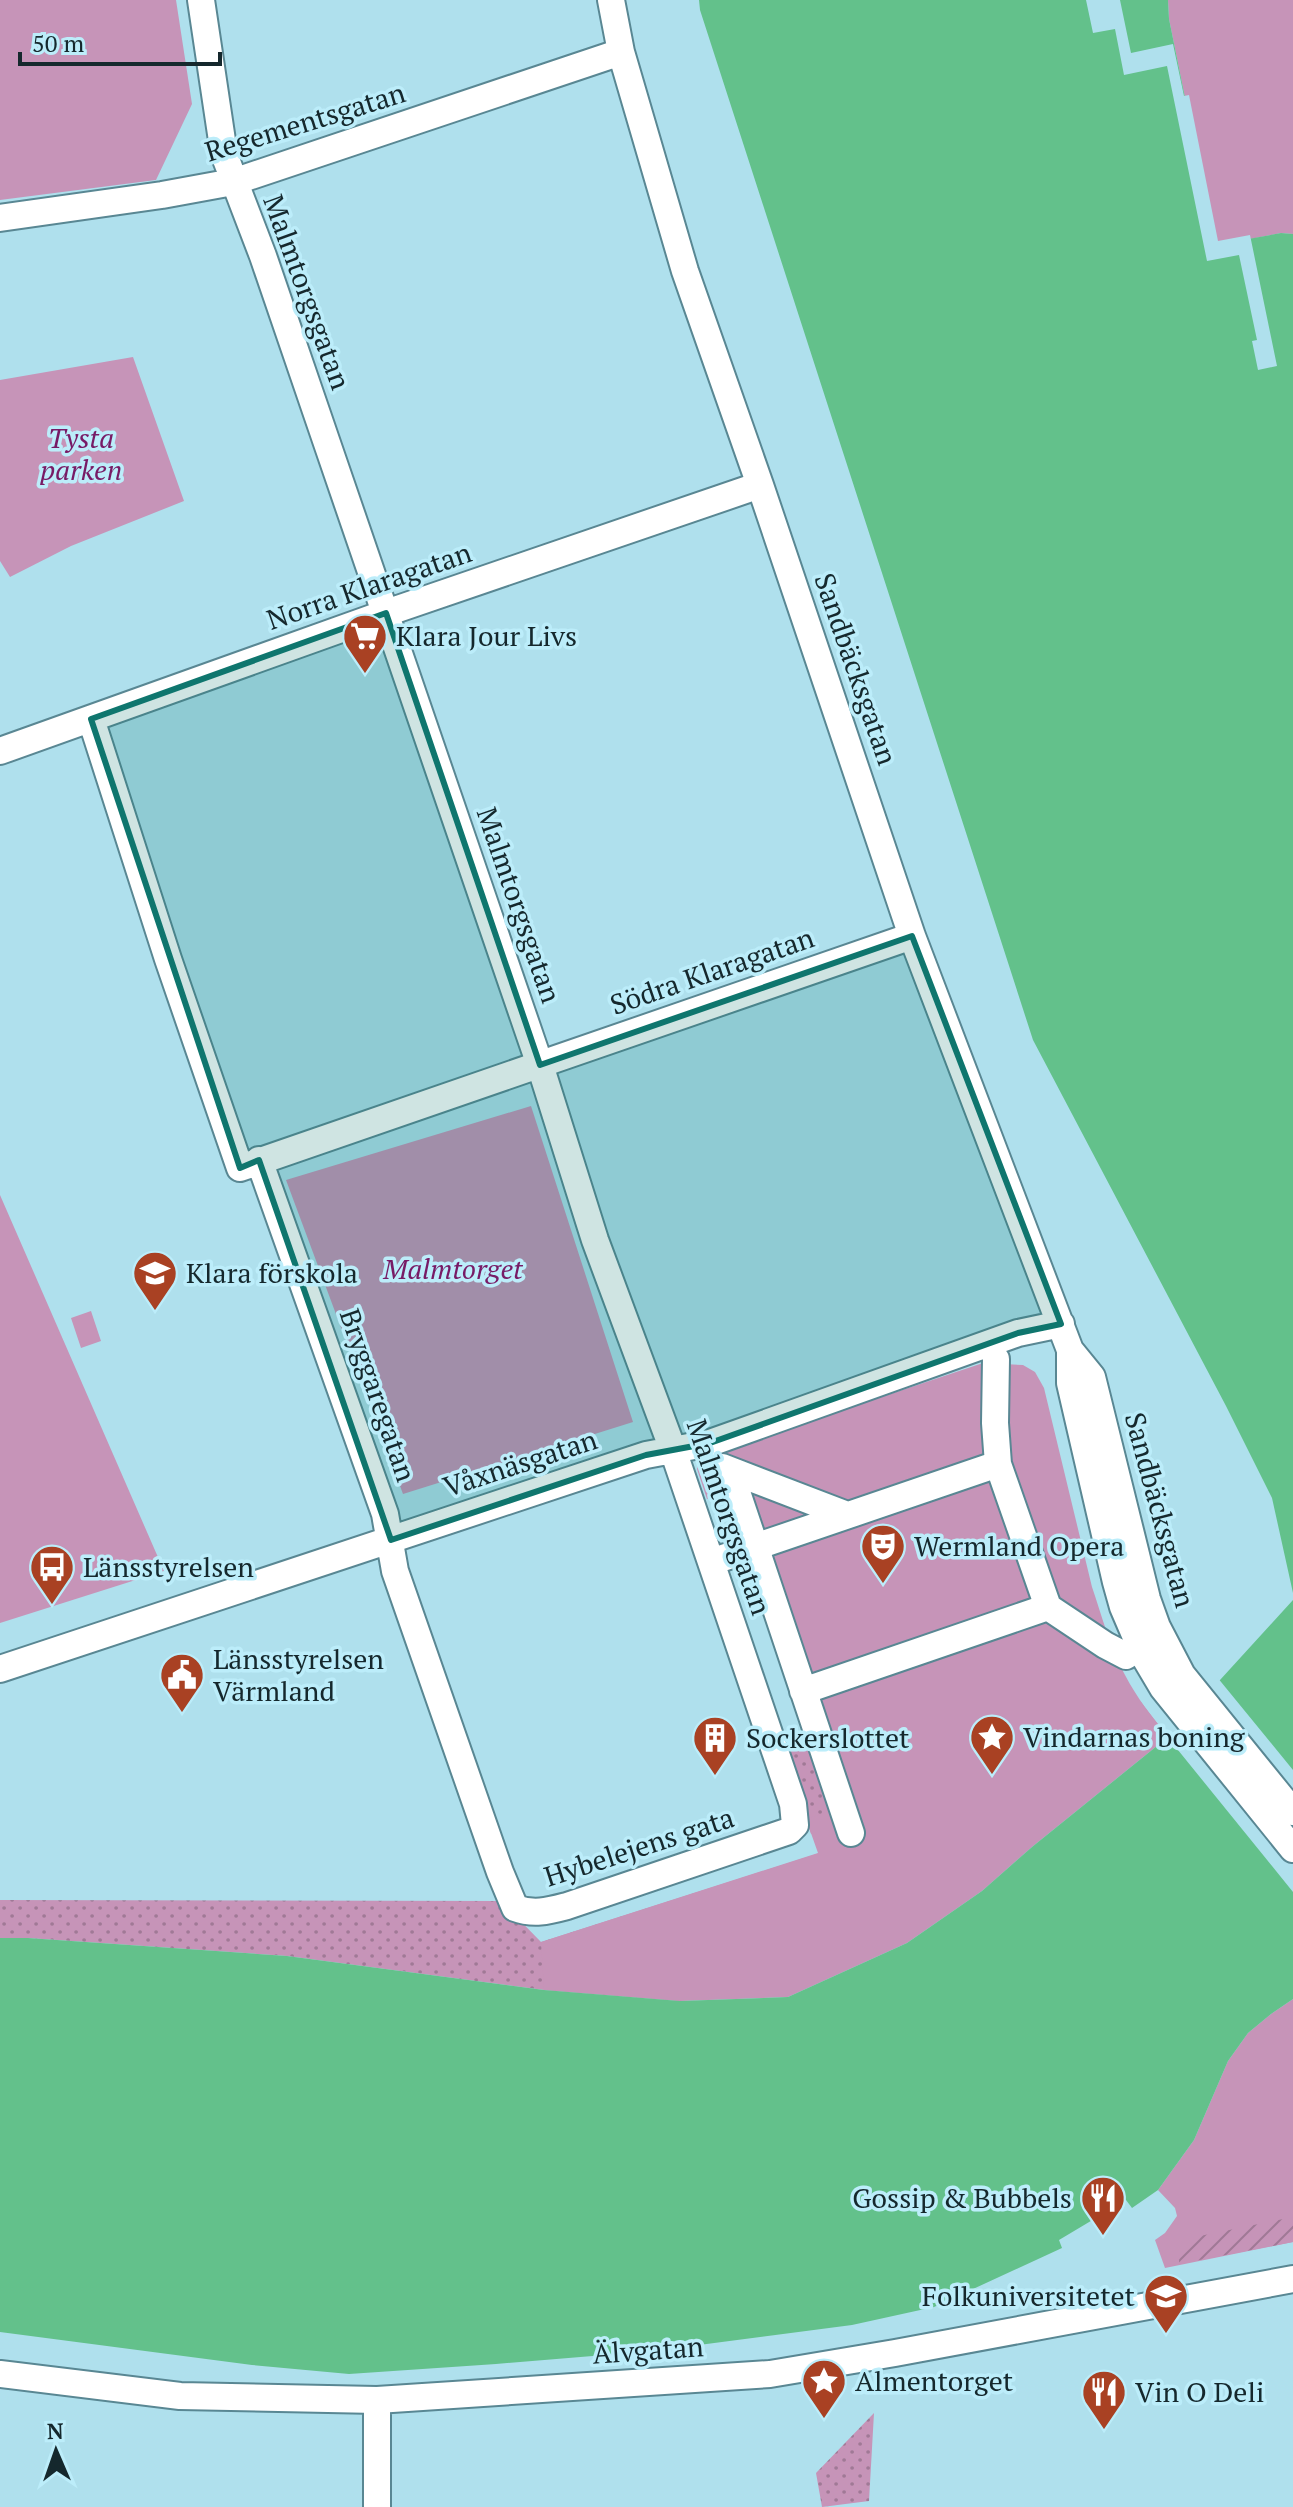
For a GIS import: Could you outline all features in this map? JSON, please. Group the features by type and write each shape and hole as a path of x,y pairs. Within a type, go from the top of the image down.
{"street":[{"name":"Malmtorgsgatan","path":"201,0 221,140 233,182 263,256 386,613 540,1065 595,1240 673,1450 793,1804 795,1825"},
{"name":"Sandbäcksgatan","path":"611,0 621,52 685,271 912,936 1070,1350 1070,1383 1123,1607 1144,1656 1182,1694"},
{"name":"Regementsgatan","path":"0,218 233,182 621,52"},
{"name":"Norra Klaragatan","path":"0,751 386,613 760,485"},
{"path":"91,719 168,959 240,1168 259,1160"},
{"name":"Södra Klaragatan","path":"259,1160 912,936"},
{"name":"Bryggaregatan","path":"259,1160 385,1514 395,1571 508,1894"},
{"name":"Våxnäsgatan","path":"0,1669 646,1455 710,1443 1007,1336 1061,1324"},
{"path":"996,1359 998,1464 1048,1607 1126,1656"},
{"path":"673,1450 705,1458 730,1471 847,1515"},
{"path":"711,1562 998,1464"},
{"path":"730,1471 851,1833"},
{"path":"803,1691 1048,1607"},
{"path":"1182,1694 1293,1812"},
{"path":"1182,1694 1293,1849"},
{"name":"Hybelejens gata","path":"508,1894 515,1908 526,1912 567,1906 789,1831 795,1825"},
{"name":"Älvgatan","path":"0,2374 180,2396 377,2400 770,2374 1293,2279"},
{"path":"377,2400 377,2507"}],"highlighted area":[{"path":"386,613 540,1065 912,936 1061,1324 1018,1333 710,1443 646,1455 391,1540 259,1160 240,1168 91,719"}],"green space":[{"path":"0,0 176,0 192,104 156,180 0,200"},
{"path":"1168,0 1293,0 1293,234 1281,233 1215,246 1169,19"},
{"name":"Tysta parken","path":"133,357 184,501 71,546 10,577 0,561 0,380"},
{"name":"Malmtorget","path":"531,1106 633,1422 403,1494 286,1180"},
{"path":"0,1195 164,1571 0,1623"},
{"path":"91,1311 101,1341 81,1348 71,1318"},
{"path":"983,1363 1023,1365 1035,1372 1044,1388 1092,1587 1107,1632 1130,1683 1168,1737 982,1891 907,1943 788,1997 680,2001 544,1990 541,1942 818,1853 806,1819 833,1810 728,1492 707,1499 697,1469 699,1462 714,1453"},
{"path":"1141,1702 1168,1737 680,2001 544,1990 287,1956 0,1938 0,1900 501,1901 541,1942 854,1842"},
{"path":"810,1736 838,1825 811,1834 782,1746"},
{"path":"1293,1999 1293,2242 1165,2268 1155,2240 1165,2233 1177,2216 1175,2208 1158,2190 1194,2140 1228,2061 1248,2033"},
{"path":"1288,2218 1293,2221 1293,2242 1179,2264 1181,2250 1190,2238"},
{"path":"874,2413 869,2501 822,2507 816,2473"}],"shaded area":[{"path":"699,0 1168,0 1169,19 1215,245 1281,233 1293,234 1293,1593 1272,1498 1033,1040"},
{"path":"1293,1600 1293,1999 1248,2033 1228,2061 1194,2140 1158,2190 1132,2208 1126,2200 1059,2240 1062,2248 934,2307 852,2325 653,2351 496,2364 349,2374 252,2365 0,2332 0,1938 287,1956 544,1990 680,2001 788,1997 907,1943 982,1891 1168,1737"}],"pier":[{"path":"1086,0 1120,0 1131,53 1173,44 1184,96 1189,95 1218,241 1250,235 1277,366 1258,370 1252,341 1257,340 1239,255 1207,261 1167,66 1124,75 1115,29 1093,33"},
{"path":"1217,1677 1293,1770 1293,1892 1165,1734"}],"place":[{"name":"Klara Jour Livs","path":"365,675"},
{"name":"Klara förskola","path":"155,1312"},
{"name":"Wermland Opera","path":"883,1585"},
{"name":"Länsstyrelsen","path":"52,1606"},
{"name":"Länsstyrelsen Värmland","path":"182,1714"},
{"name":"Vindarnas boning","path":"992,1776"},
{"name":"Sockerslottet","path":"715,1777"},
{"name":"Gossip & Bubbels","path":"1103,2237"},
{"name":"Folkuniversitetet","path":"1166,2335"},
{"name":"Almentorget","path":"824,2420"},
{"name":"Vin O Deli","path":"1104,2431"}]}
